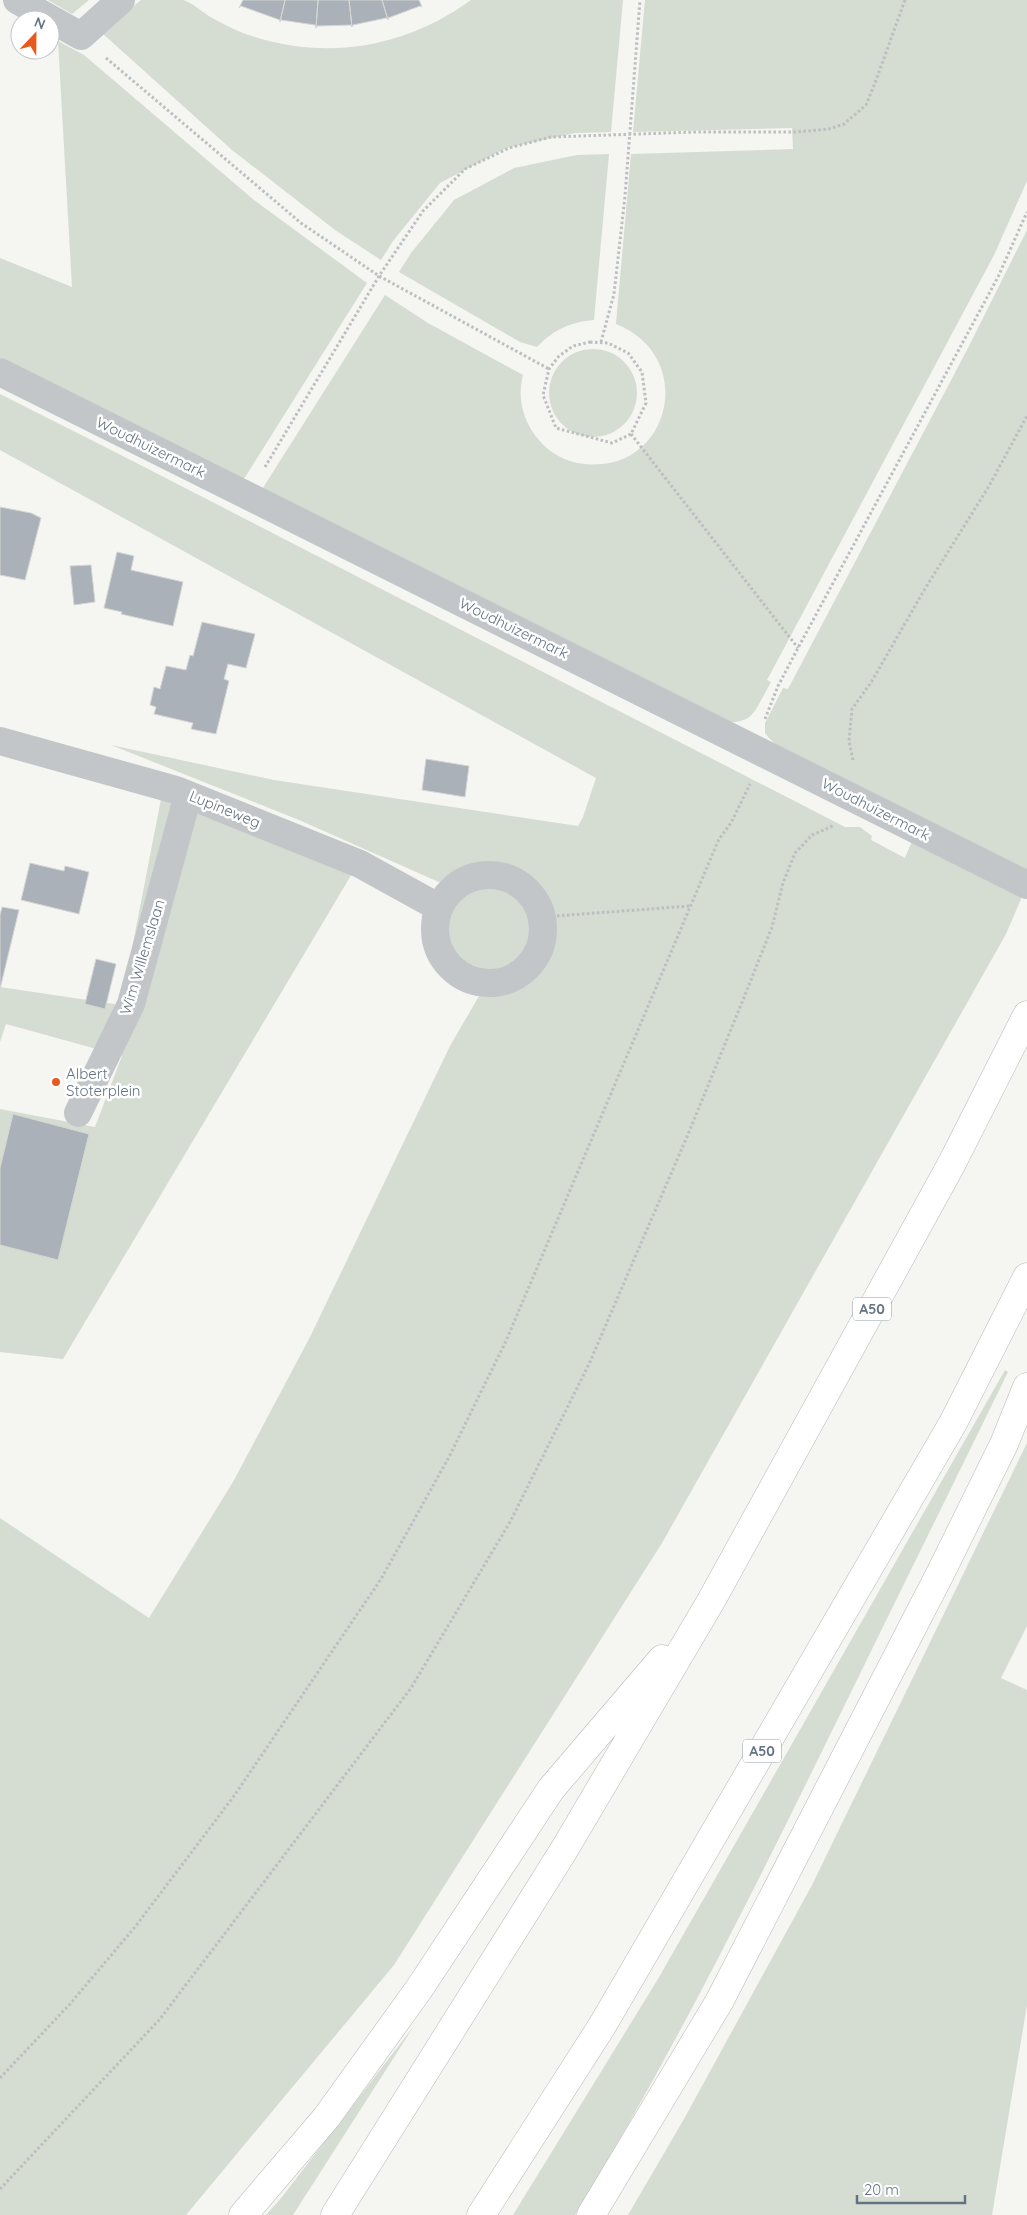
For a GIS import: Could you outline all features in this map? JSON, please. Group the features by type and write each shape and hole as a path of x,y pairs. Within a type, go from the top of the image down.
{"highway":[{"name":"A50","path":"335,2215 558,1859 711,1601 951,1165 1027,1015"},
{"name":"A50","path":"481,2215 602,2026 637,1966 953,1423 1027,1277"},
{"path":"591,2215 720,2002 941,1572 1004,1444 1027,1386"},
{"name":"A50","path":"243,2215 326,2118 419,1989 551,1789 711,1601"}],"street":[{"path":"17,0 81,36 120,0"},
{"name":"Woudhuizermark","path":"0,372 1027,885"},
{"name":"Lupineweg","path":"0,740 188,795 360,864 438,907"},
{"name":"Wim Willemslaan","path":"78,1113 131,1004 188,795"},
{"path":"492,874 509,877 529,892 539,906 544,928 540,948 528,968 510,980 488,984 468,980 447,966 437,949 433,928 438,907 451,888 468,878 492,874"}],"path":[{"path":"601,342 614,294 625,196 628,136 640,0"},
{"path":"282,440 379,276 423,211 465,169 509,148 550,137 628,136 696,132 811,132 844,124 866,105 905,0"},
{"path":"81,36 301,223 379,276 548,369"},
{"path":"0,2078 70,2004 146,1911 234,1796 380,1579 449,1457 506,1341 719,839 731,823 760,750 778,686 998,277 1027,212"},
{"path":"590,342 601,342 608,343 628,353 642,372 646,403 631,434 612,443 556,428 543,396 548,369 559,356 572,346 590,342"},
{"path":"0,2189 160,2019 411,1688 510,1522 589,1364 689,1132 772,927 783,883 795,853 812,835 831,827 851,796 853,763 849,742 852,709 872,681 922,592 989,486 1027,416"},
{"path":"631,434 798,648"},
{"path":"542,917 690,906"}],"shaded area":[{"path":"48,0 89,0 72,14"},
{"path":"141,0 183,0 212,18 243,33 273,42 303,47 332,48 362,46 390,40 418,30 445,17 471,0 623,0 611,132 575,133 506,148 440,183 393,241 381,260 335,230 232,150 102,33"},
{"path":"645,0 1027,0 1027,181 994,255 767,680 771,682 750,717 736,722 710,721 261,491 385,295 428,323 523,375 521,401 528,425 547,449 558,456 584,464 613,462 637,451 654,433 663,410 665,385 658,361 642,340 616,324 631,154 793,149 792,128 633,132"},
{"path":"60,42 84,55 254,200 367,283 242,482 0,362 0,258 72,287 59,60"},
{"path":"609,154 594,320 562,328 537,347 520,342 399,272 411,253 454,200 514,168 577,155"},
{"path":"1027,230 1027,885 1006,934 662,1543 394,1965 186,2215 0,2215 0,1518 149,1618 233,1482 310,1337 450,1046 482,991 506,988 521,982 533,972 549,941 551,917 543,896 529,879 510,868 488,864 464,868 441,883 299,820 111,745 274,780 578,826 583,817 596,778 0,450 0,394 845,827 860,827 872,836 871,840 905,858 920,822 793,761 765,733 765,723 783,688 788,689 967,350"},
{"path":"593,349 610,352 624,362 634,376 637,393 634,410 624,424 610,434 593,437 576,434 562,424 552,410 549,393 552,376 562,362 576,352"},
{"path":"162,794 353,872 63,1359 0,1352 0,1245 58,1259 89,1134 13,1114 0,1168 0,1109 95,1127 122,1056 6,1024 0,1042 0,987 121,1005"},
{"path":"488,883 505,886 519,896 529,910 532,927 529,944 519,958 505,968 488,971 471,968 457,958 447,944 444,927 447,910 457,896 471,886"},
{"path":"1005,1370 1008,1372 770,1857 676,2038 610,2157 575,2215 513,2215 658,1979"},
{"path":"1027,1443 1027,1626 1001,1678 1027,1690 1027,2005 992,2215 628,2215 684,2119 812,1885"},
{"path":"414,2026 293,2215 266,2215 282,2197"}],"building":[{"path":"243,0 285,0 280,22 280,20 241,6 239,8"},
{"path":"285,0 318,0 316,28 315,25 281,20 280,22"},
{"path":"318,0 349,0 352,27 351,25 317,26 316,28"},
{"path":"349,0 382,0 388,20 386,18 353,25 352,27"},
{"path":"382,0 419,0 422,7 420,6 388,18 388,20"},
{"path":"0,507 31,513 41,518 25,580 0,575"},
{"path":"117,552 134,556 131,570 183,582 173,626 121,614 122,612 104,608"},
{"path":"91,565 95,602 74,605 70,566"},
{"path":"202,622 255,634 246,668 228,664 224,679 229,681 216,734 191,729 193,723 154,714 156,707 150,705 154,687 160,689 166,666 186,670 190,655 193,656"},
{"path":"426,759 469,766 465,797 422,790"},
{"path":"30,863 64,871 65,866 89,872 79,914 21,900"},
{"path":"2,907 19,910 0,989 0,915"},
{"path":"96,959 116,964 105,1009 85,1004"},
{"path":"13,1114 89,1134 58,1260 0,1245 0,1168"}],"place":[{"name":"Albert Stoterplein","path":"56,1082"}]}
